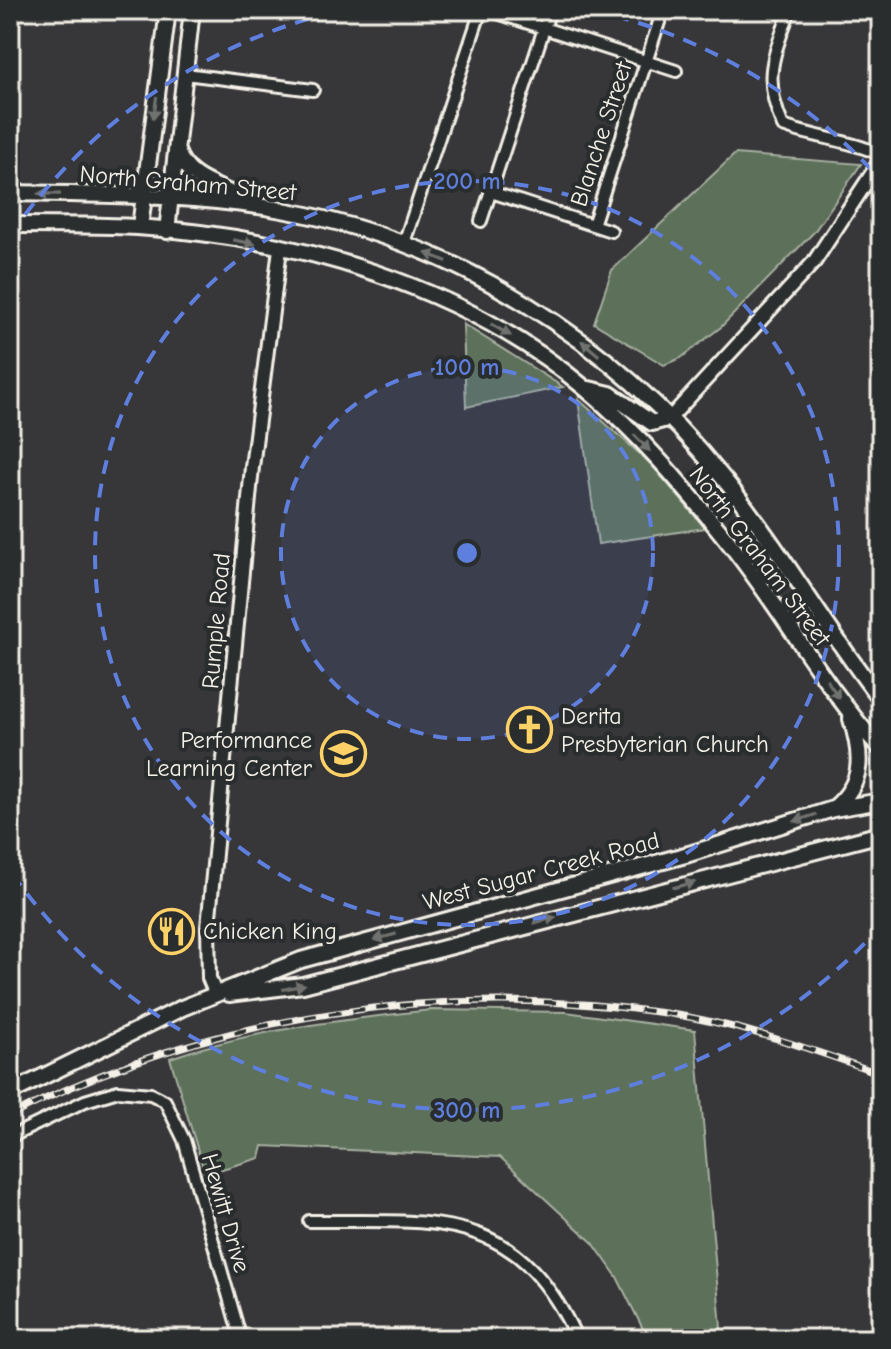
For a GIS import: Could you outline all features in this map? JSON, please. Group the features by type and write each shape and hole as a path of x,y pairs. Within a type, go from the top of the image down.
{"main road":[{"path":"140,227 168,10"},
{"path":"167,231 192,10"},
{"path":"177,150 182,166 191,175 231,190 249,206"},
{"name":"North Graham Street","path":"10,193 170,199 249,206 318,217 404,243 461,267 539,311 595,352 670,418 732,489 881,700"},
{"name":"North Graham Street","path":"10,225 140,227 280,249 358,267 432,295 517,339 586,388 644,444 728,541 850,715 881,749"},
{"path":"586,388 610,394 652,423 670,418"},
{"path":"833,809 854,787 860,765 850,715"},
{"name":"West Sugar Creek Road","path":"10,1093 182,1008 301,960 689,854 833,809 881,801"},
{"name":"West Sugar Creek Road","path":"216,995 303,985 881,834"},
{"path":"466,941 470,924 479,918 517,907 536,896"}],"street":[{"path":"404,243 481,10"},
{"path":"488,10 676,71"},
{"path":"481,221 550,10"},
{"name":"Blanche Street","path":"593,225 663,10"},
{"path":"670,418 814,262 881,158 858,145 813,137 783,126 770,84 773,62 790,10"},
{"path":"185,74 313,90"},
{"path":"491,192 611,231"},
{"name":"Rumple Road","path":"216,995 209,978 208,927 252,467 280,249"},
{"name":"Hewitt Drive","path":"10,1137 62,1111 118,1091 151,1094 165,1101 184,1140 241,1339"},
{"path":"309,1221 415,1221 484,1234 514,1251 541,1276 577,1339"}],"green space":[{"path":"735,154 861,164 814,232 721,327 681,358 664,365 594,323 612,270"},
{"path":"463,324 563,387 466,407"},
{"path":"578,399 651,464 705,528 598,544"},
{"path":"431,1010 566,1012 695,1030 722,1339 648,1339 617,1277 593,1243 500,1157 263,1146 260,1158 205,1174 170,1058 266,1033"}],"railway":[{"path":"10,1116 87,1081 166,1052 247,1030 330,1014 413,1004 497,1001 581,1004 665,1013 747,1031 881,1074"}],"place":[{"name":"Derita Presbyterian Church","path":"530,730"},
{"name":"Performance Learning Center","path":"343,754"},
{"name":"Chicken King","path":"172,931"}]}
